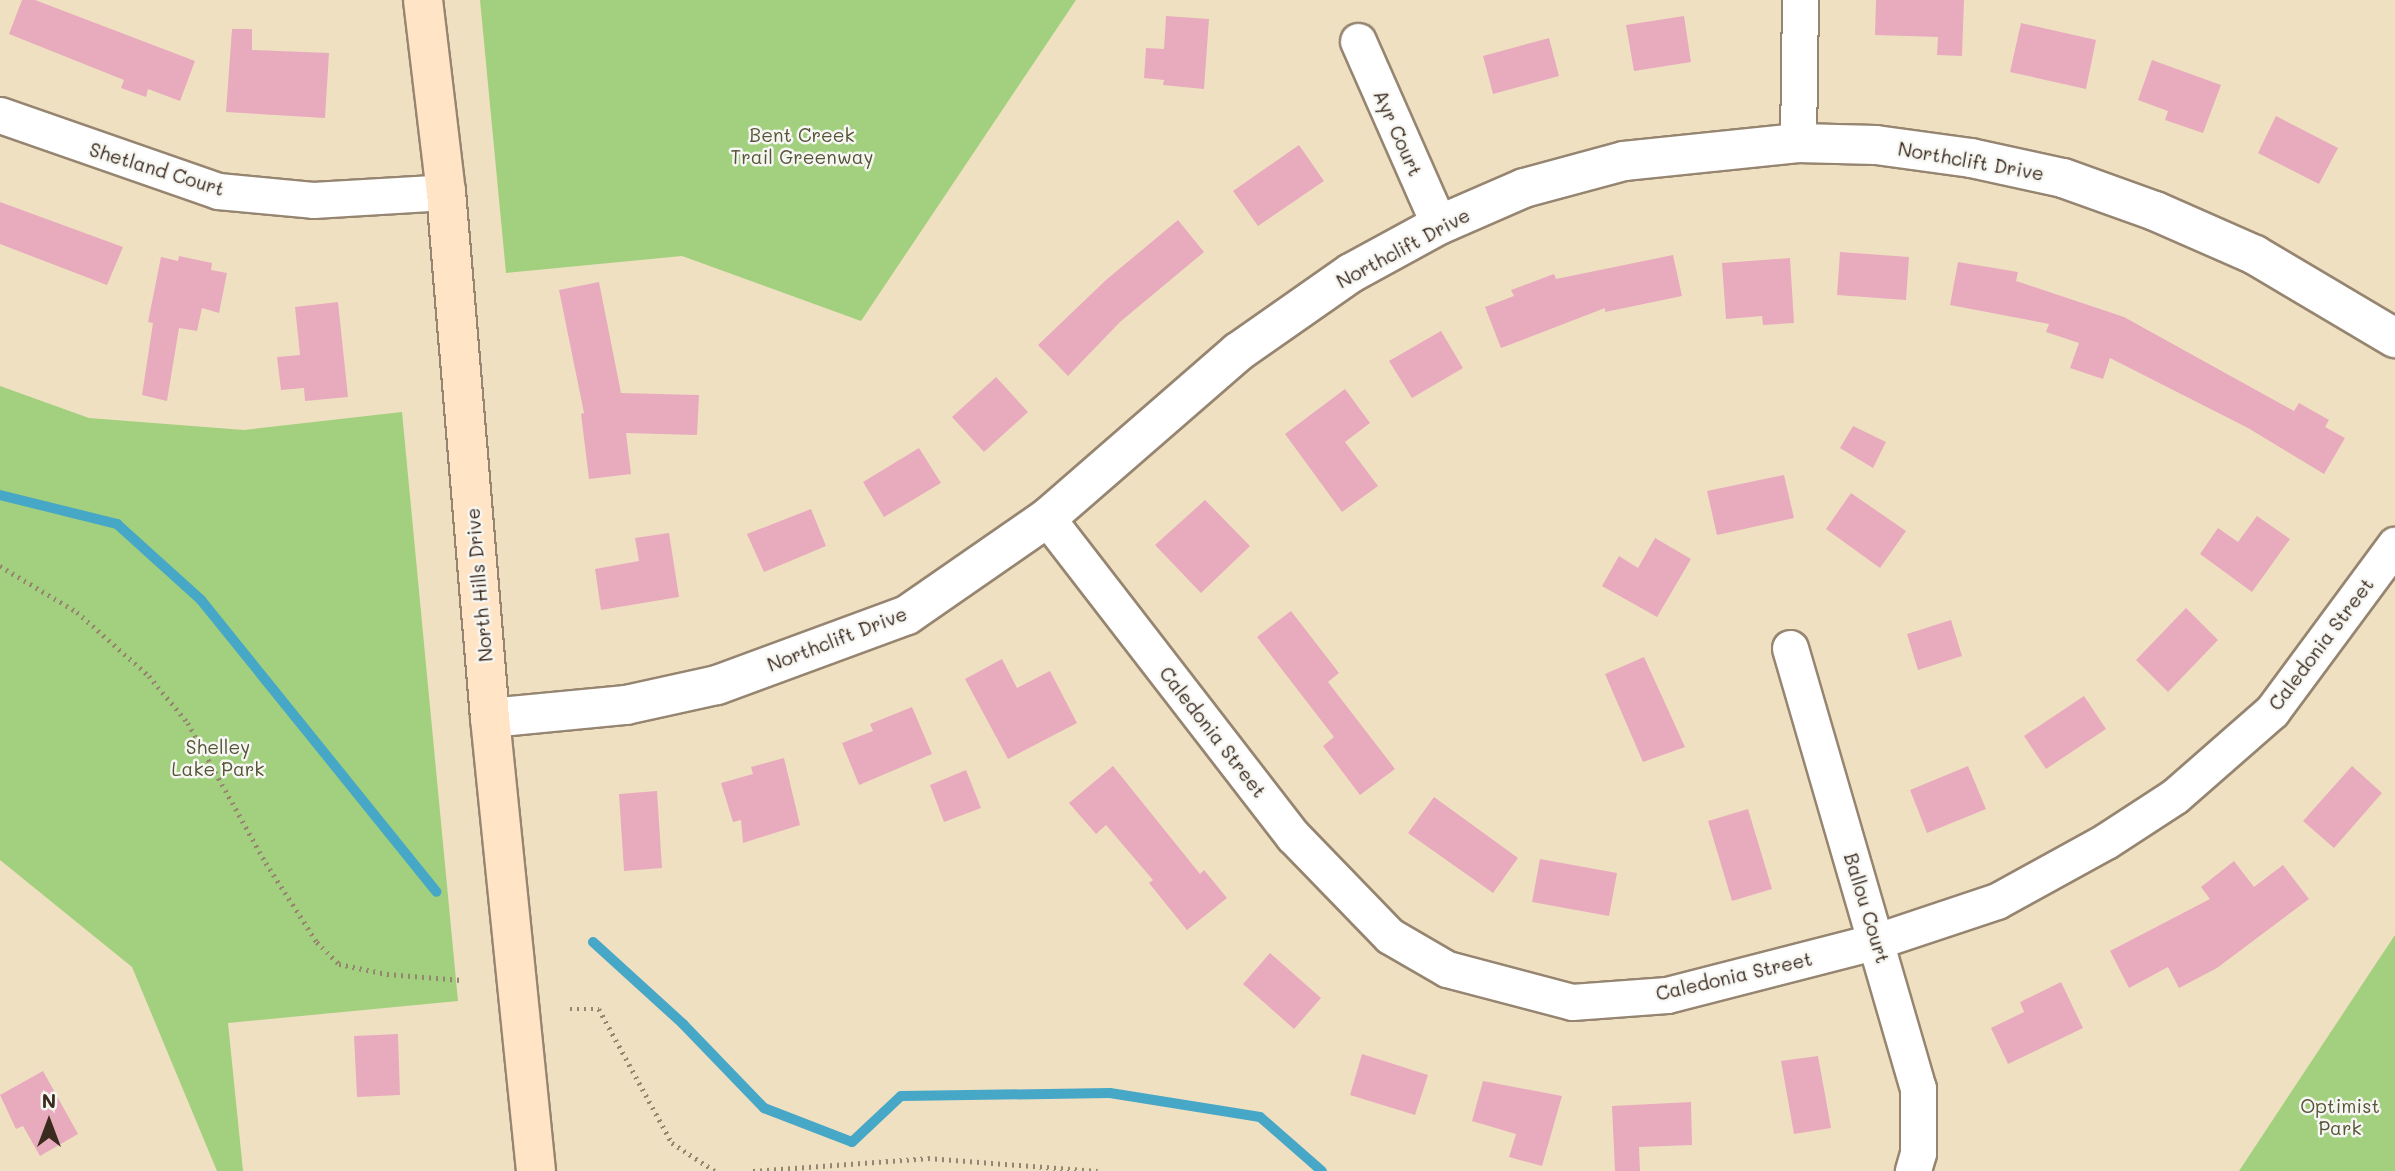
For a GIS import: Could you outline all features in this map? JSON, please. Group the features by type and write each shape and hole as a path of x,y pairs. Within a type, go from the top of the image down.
{"main road":[{"name":"North Hills Drive","path":"422,0 446,192 490,718 536,1171"}],"street":[{"path":"1798,143 1800,0"},
{"name":"Ayr Court","path":"1358,41 1440,225"},
{"name":"Shetland Court","path":"0,116 218,191 313,200 446,192"},
{"name":"Northclift Drive","path":"490,718 626,705 717,685 907,615 1047,518 1238,352 1351,272 1440,225 1524,188 1625,161 1798,143 1903,149 2063,178 2155,211 2255,255 2395,338"},
{"name":"Caledonia Street","path":"1047,518 1293,836 1390,936 1447,969 1572,1002 1667,995 1877,941 1997,901 2106,841 2175,796 2272,711 2395,545"},
{"name":"Ballou Court","path":"1790,648 1918,1088 1918,1153 1913,1171"}],"path":[{"path":"0,566 77,612 149,676 188,723 266,863 317,942 339,964 387,975 462,981"},
{"path":"570,1009 598,1009 672,1143 715,1171"},
{"path":"753,1171 928,1158 1098,1171"}],"green space":[{"name":"Bent Creek Trail Greenway","path":"480,0 1076,0 861,321 682,256 506,273"},
{"name":"Shelley Lake Park","path":"0,386 89,418 244,430 402,412 458,1001 228,1023 243,1171 217,1171 132,967 0,860"},
{"name":"Optimist Park","path":"2395,935 2395,1171 2239,1171 2379,959"}],"building":[{"path":"22,0 35,0 195,61 180,101 148,89 146,97 121,88 124,80 9,34"},
{"path":"1876,0 1964,0 1962,56 1937,55 1938,37 1875,35"},
{"path":"1166,16 1209,19 1204,89 1163,85 1164,80 1144,78 1146,48 1164,49"},
{"path":"1684,16 1691,62 1634,71 1626,25"},
{"path":"2021,23 2096,40 2086,89 2010,72"},
{"path":"232,29 252,29 252,50 329,53 325,118 226,112"},
{"path":"1549,38 1559,76 1493,94 1483,56"},
{"path":"2152,60 2221,85 2203,133 2165,120 2168,111 2138,100"},
{"path":"2276,116 2338,148 2319,184 2258,153"},
{"path":"1299,145 1324,181 1258,226 1233,191"},
{"path":"0,202 123,247 107,285 0,244"},
{"path":"1178,220 1204,252 1120,322 1068,376 1038,345 1106,280"},
{"path":"1840,252 1909,257 1906,300 1837,295"},
{"path":"1673,255 1682,296 1605,312 1605,308 1501,348 1485,307 1514,296 1511,290 1554,274 1556,279"},
{"path":"179,256 212,263 211,270 227,273 219,313 202,308 197,331 179,328 167,401 142,395 153,323 148,322 161,257 178,261"},
{"path":"1790,258 1794,323 1763,325 1762,316 1726,319 1722,263"},
{"path":"1958,262 2018,272 2016,281 2124,317 2294,411 2299,403 2329,420 2325,427 2345,438 2324,474 2248,428 2110,358 2103,379 2070,368 2079,343 2046,332 2049,324 1950,305"},
{"path":"599,282 621,393 699,395 697,435 626,433 631,474 589,479 581,414 584,413 559,290"},
{"path":"338,302 348,397 305,401 304,388 281,390 277,357 300,355 295,307"},
{"path":"1441,331 1463,368 1412,398 1389,361"},
{"path":"996,377 1028,412 984,452 952,417"},
{"path":"1345,389 1370,423 1345,442 1378,486 1342,512 1285,434"},
{"path":"1853,426 1886,442 1873,468 1840,448"},
{"path":"919,448 941,483 884,517 863,482"},
{"path":"1784,475 1794,518 1717,535 1707,491"},
{"path":"1851,493 1906,531 1880,568 1826,529"},
{"path":"1205,500 1250,546 1201,593 1155,545"},
{"path":"811,509 826,546 764,572 747,534"},
{"path":"2257,516 2290,539 2252,592 2200,554 2218,528 2238,542"},
{"path":"669,533 679,597 601,610 595,569 639,561 635,538"},
{"path":"1655,538 1691,559 1657,617 1602,586 1619,556 1638,568"},
{"path":"2186,608 2218,640 2168,692 2136,660"},
{"path":"1291,611 1339,673 1328,682 1395,769 1360,795 1323,746 1334,737 1257,637"},
{"path":"1951,620 1962,656 1918,670 1907,634"},
{"path":"1644,657 1685,747 1643,762 1605,674"},
{"path":"1002,659 1017,688 1050,671 1077,723 1008,759 965,679"},
{"path":"2084,696 2106,729 2046,769 2024,736"},
{"path":"912,707 932,754 859,785 842,743 873,731 870,724"},
{"path":"784,758 800,825 743,843 741,820 733,822 721,783 753,774 751,767"},
{"path":"1113,766 1200,874 1204,870 1227,898 1187,930 1149,883 1153,880 1106,825 1096,834 1069,803"},
{"path":"1968,766 1986,809 1927,833 1910,790"},
{"path":"2352,766 2382,793 2334,848 2303,821"},
{"path":"966,770 981,808 944,822 930,785"},
{"path":"657,791 662,868 624,871 619,794"},
{"path":"1434,797 1518,858 1493,893 1408,833"},
{"path":"1748,809 1772,889 1732,901 1708,821"},
{"path":"1540,859 1617,873 1609,916 1532,902"},
{"path":"2234,861 2254,887 2283,865 2309,899 2217,968 2179,988 2168,967 2129,988 2110,951 2210,899 2201,887"},
{"path":"1270,953 1321,998 1294,1029 1243,984"},
{"path":"2061,982 2083,1028 2008,1064 1991,1028 2024,1012 2020,1002"},
{"path":"398,1034 400,1095 357,1097 354,1036"},
{"path":"1362,1054 1428,1075 1415,1115 1350,1095"},
{"path":"1818,1056 1831,1128 1794,1134 1781,1061"},
{"path":"43,1071 78,1134 40,1156 23,1126 16,1129 0,1095"},
{"path":"1483,1081 1562,1096 1542,1166 1509,1157 1516,1134 1472,1121"},
{"path":"1691,1102 1692,1145 1639,1147 1640,1171 1615,1171 1612,1106"}],"waterway":[{"path":"0,495 117,524 201,600 437,892"},
{"path":"593,942 683,1024 764,1108 852,1142 901,1096 1110,1093 1260,1117 1322,1171"}]}
